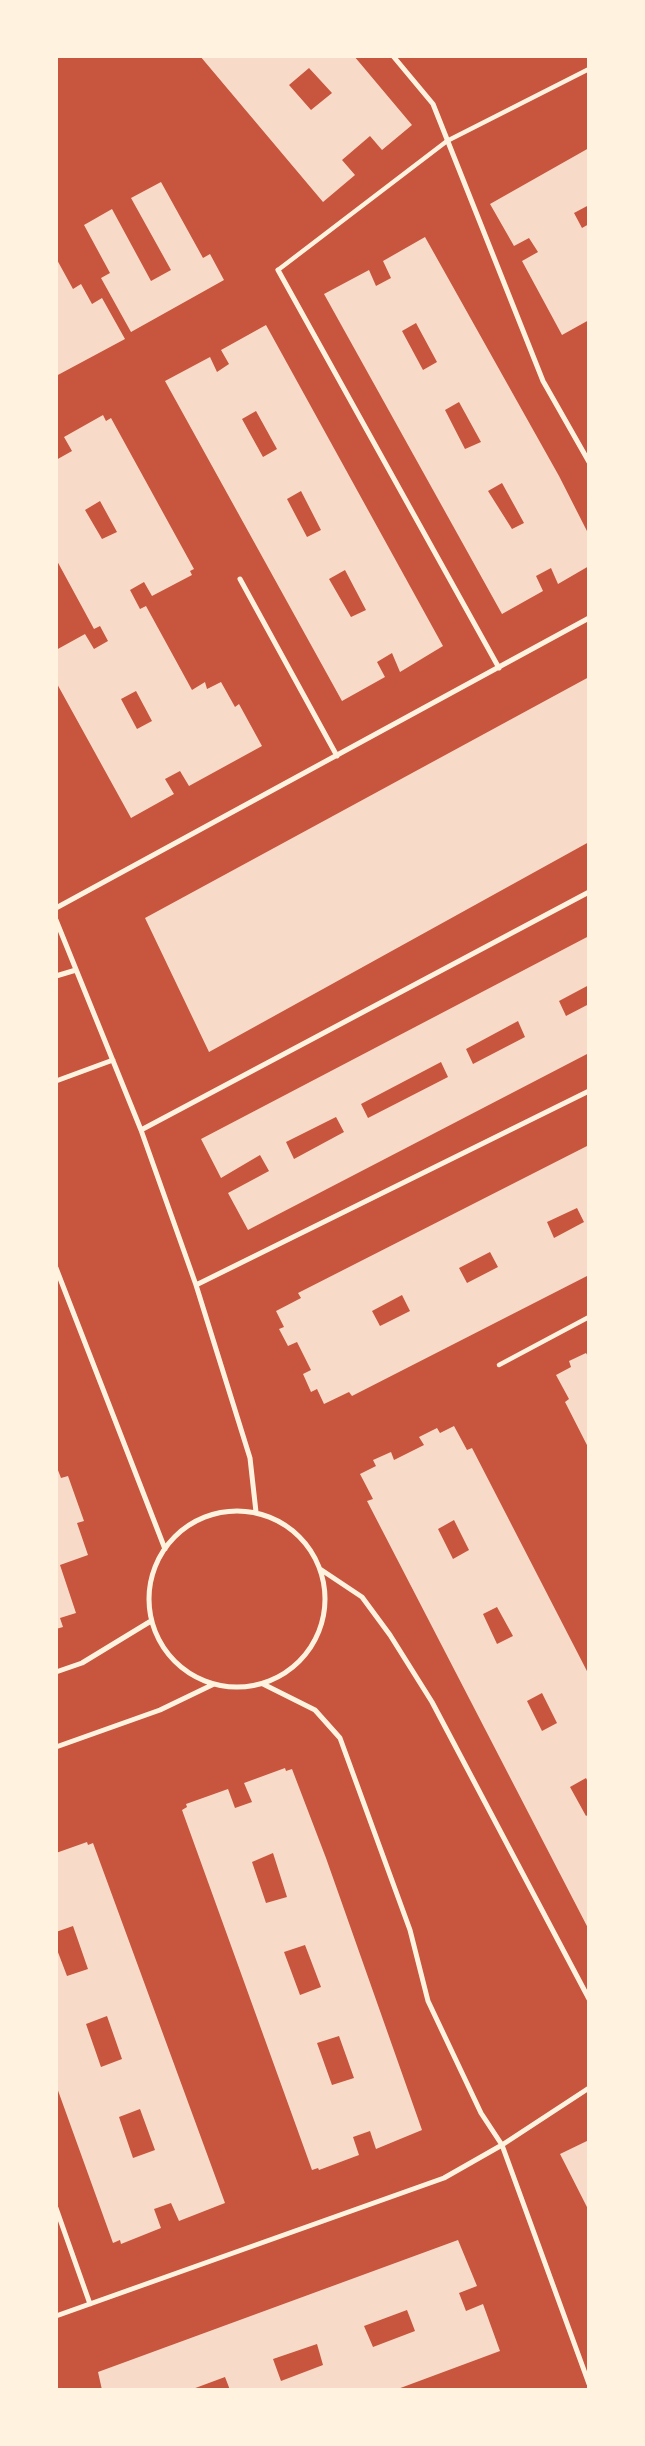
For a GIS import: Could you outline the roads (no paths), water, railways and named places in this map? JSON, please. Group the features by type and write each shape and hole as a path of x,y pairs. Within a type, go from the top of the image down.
{"street":[{"path":"393,56 433,104 543,381 589,462"},
{"path":"498,668 278,270 447,141 589,69"},
{"path":"240,579 337,756"},
{"path":"56,908 589,618"},
{"path":"141,1130 589,892"},
{"path":"56,920 141,1130 196,1285 250,1458 256,1512"},
{"path":"56,976 76,970"},
{"path":"56,1081 113,1060"},
{"path":"196,1285 589,1091"},
{"path":"56,1268 165,1549"},
{"path":"499,1365 589,1317"},
{"path":"226,1510 256,1512 284,1524 306,1545 320,1569 325,1597 321,1626 308,1651 288,1671 263,1684 234,1687 214,1684 182,1668 163,1647 151,1622 148,1592 156,1562 173,1537 197,1519 226,1510"},
{"path":"320,1569 362,1597 390,1635 432,1702 589,1999"},
{"path":"56,1672 82,1663 151,1622"},
{"path":"56,1747 160,1710 214,1684"},
{"path":"263,1684 315,1710 340,1738 410,1930 428,2001 481,2112 502,2146 589,2384"},
{"path":"56,2316 444,2178 502,2146 589,2088"},
{"path":"56,2208 90,2304"}]}
